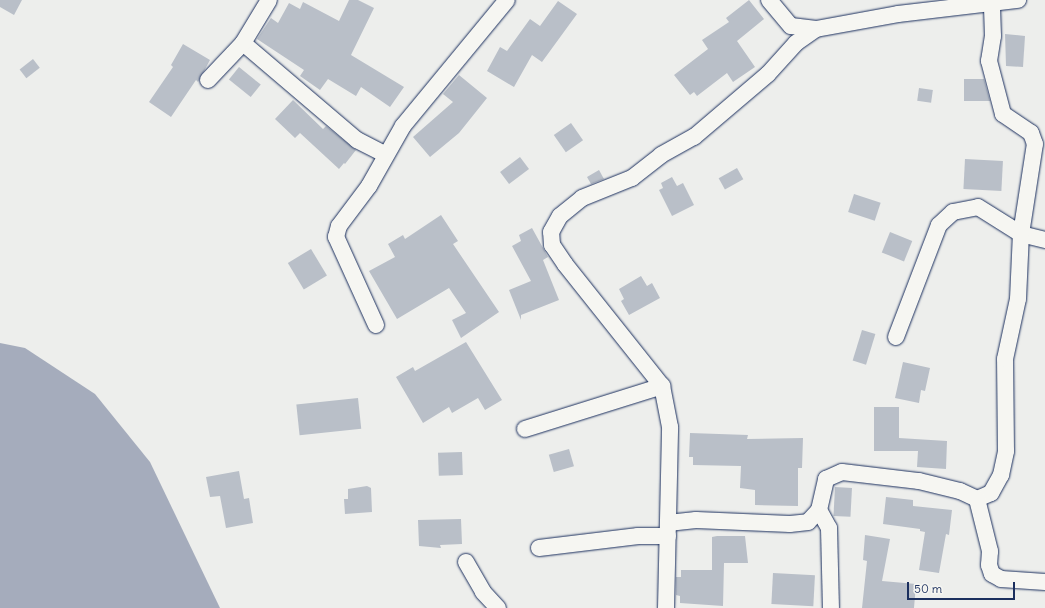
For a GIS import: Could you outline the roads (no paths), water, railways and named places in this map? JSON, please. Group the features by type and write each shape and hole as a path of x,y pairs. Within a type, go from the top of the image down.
{"street":[{"path":"208,80 243,43 269,0"},
{"path":"376,325 336,237 339,226 369,186 385,154 403,126 507,0"},
{"path":"769,0 791,26 816,29 962,4 992,4 1018,0"},
{"path":"539,548 638,536 668,529 696,520 790,524 808,522 819,510 826,479 842,472 919,481 960,491 977,498 991,493 1001,474 1006,451 1005,359 1018,299 1021,234 1035,144 1031,133 1003,114 989,61 993,36 992,4"},
{"path":"666,608 670,427 662,386 565,264 552,245 553,226 560,216 582,198 632,178 661,155 694,137 768,74 796,43 816,29"},
{"path":"243,43 357,140 385,154"},
{"path":"896,337 939,225 953,212 978,207 1021,234 1045,240"},
{"path":"525,429 662,386"},
{"path":"977,498 990,551 989,565 992,574 1001,579 1045,582"},
{"path":"819,510 829,528 831,608"},
{"path":"466,562 483,592 498,608"}],"water":[{"path":"0,343 25,348 95,394 150,462 220,608 0,608"}]}
